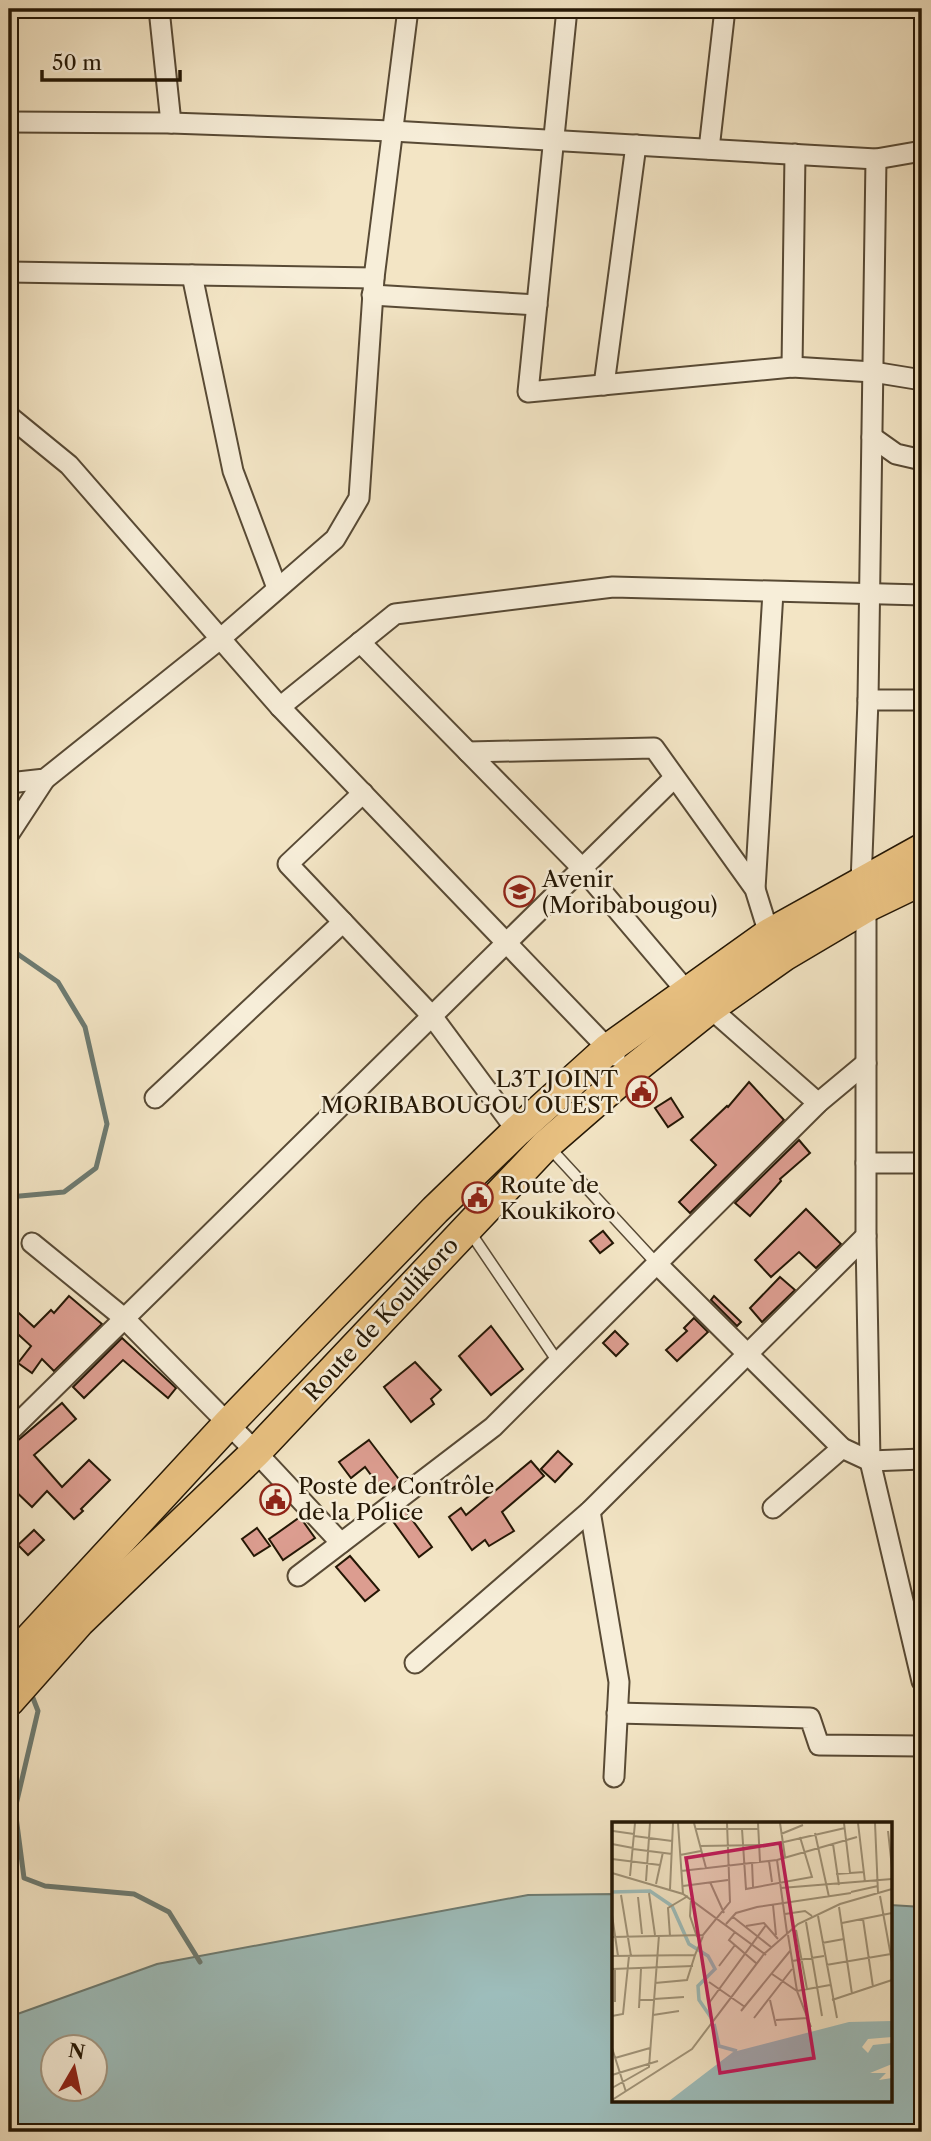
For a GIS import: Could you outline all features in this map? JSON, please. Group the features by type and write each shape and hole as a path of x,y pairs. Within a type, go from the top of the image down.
{"main road":[{"name":"Route de Koulikoro","path":"9,1701 71,1613 228,1424 435,1210 517,1130 608,1049 785,954 922,849"},
{"name":"Route de Koulikoro","path":"9,1661 71,1613 256,1452 546,1145 630,1072 769,934 863,895 922,880"}],"street":[{"path":"159,9 171,123"},
{"path":"9,834 45,779 220,639 335,539 359,498 373,286 408,9"},
{"path":"567,9 528,392 792,367 873,372 922,380"},
{"path":"709,149 725,9"},
{"path":"9,122 171,123 392,131 876,159 922,151"},
{"path":"604,385 636,145"},
{"path":"792,367 795,154"},
{"path":"876,159 863,895 870,1461 922,1681"},
{"path":"9,272 192,275 373,286 537,305"},
{"path":"192,275 233,471 277,588"},
{"path":"9,416 69,464 280,706 630,1072"},
{"path":"872,437 896,454 922,460"},
{"path":"280,706 395,614 613,587 922,595"},
{"path":"755,889 773,592"},
{"path":"360,642 582,868 699,1001 818,1103"},
{"path":"868,700 922,700"},
{"path":"468,752 654,748 755,889 769,934"},
{"path":"9,1432 674,778"},
{"path":"9,783 45,779"},
{"path":"363,793 288,864 432,1016 517,1130"},
{"path":"155,1098 344,922"},
{"path":"298,1576 493,1427 818,1103 866,1063"},
{"path":"866,1163 922,1163"},
{"path":"415,1663 590,1511 866,1237"},
{"path":"32,1242 124,1318 341,1543"},
{"path":"657,1264 842,1448 870,1461 922,1459"},
{"path":"773,1508 842,1448"},
{"path":"590,1511 619,1682 614,1777"},
{"path":"617,1713 810,1718 819,1745 922,1746"}],"lane":[{"path":"546,1145 657,1264"},
{"path":"467,1227 558,1362"}],"water":[{"path":"612,1894 612,2102 892,2102 892,1905 922,1907 922,2132 9,2132 9,2017 157,1964 528,1895"}],"building":[{"path":"749,1082 784,1120 690,1213 679,1202 716,1165 691,1140 728,1107"},
{"path":"671,1098 683,1117 668,1127 655,1108"},
{"path":"799,1140 810,1153 780,1179 750,1216 735,1203"},
{"path":"806,1209 841,1244 816,1268 799,1252 771,1277 755,1260"},
{"path":"603,1231 613,1243 600,1253 590,1241"},
{"path":"780,1277 795,1290 762,1322 750,1308"},
{"path":"69,1296 102,1324 54,1371 42,1359 32,1373 18,1363 31,1346 9,1326 9,1304 34,1327 51,1310 54,1313"},
{"path":"714,1296 741,1322 737,1326 711,1300"},
{"path":"694,1318 708,1332 677,1361 666,1350 687,1331 684,1328"},
{"path":"491,1326 523,1369 491,1395 459,1356"},
{"path":"615,1331 628,1344 616,1356 603,1343"},
{"path":"122,1338 176,1388 168,1398 123,1360 84,1398 73,1387"},
{"path":"415,1362 441,1390 431,1399 434,1404 411,1422 384,1387"},
{"path":"62,1403 76,1419 34,1455 62,1487 89,1460 110,1480 74,1519 47,1491 32,1507 9,1485 9,1448"},
{"path":"369,1440 401,1482 385,1494 365,1467 351,1478 339,1462"},
{"path":"558,1451 572,1464 555,1482 541,1469"},
{"path":"531,1461 544,1476 502,1512 514,1531 489,1546 485,1540 472,1550 449,1517 461,1508 466,1515"},
{"path":"405,1510 432,1547 419,1557 392,1520"},
{"path":"300,1517 315,1538 283,1560 269,1539"},
{"path":"257,1528 270,1546 254,1556 242,1539"},
{"path":"34,1530 44,1540 28,1555 18,1545"},
{"path":"350,1556 379,1590 365,1601 336,1567"}],"waterway":[{"path":"9,948 58,982 85,1027 107,1124 96,1168 64,1192 9,1197"},
{"path":"31,1693 38,1711 15,1809 24,1878 45,1886 134,1894 169,1912 200,1962"}],"place":[{"name":"Avenir (Moribabougou)","path":"519,892"},
{"name":"L3T JOINT MORIBABOUGOU OUEST","path":"641,1092"},
{"name":"Route de Koukikoro","path":"477,1198"},
{"name":"Poste de Contrôle de la Police","path":"275,1499"}]}
